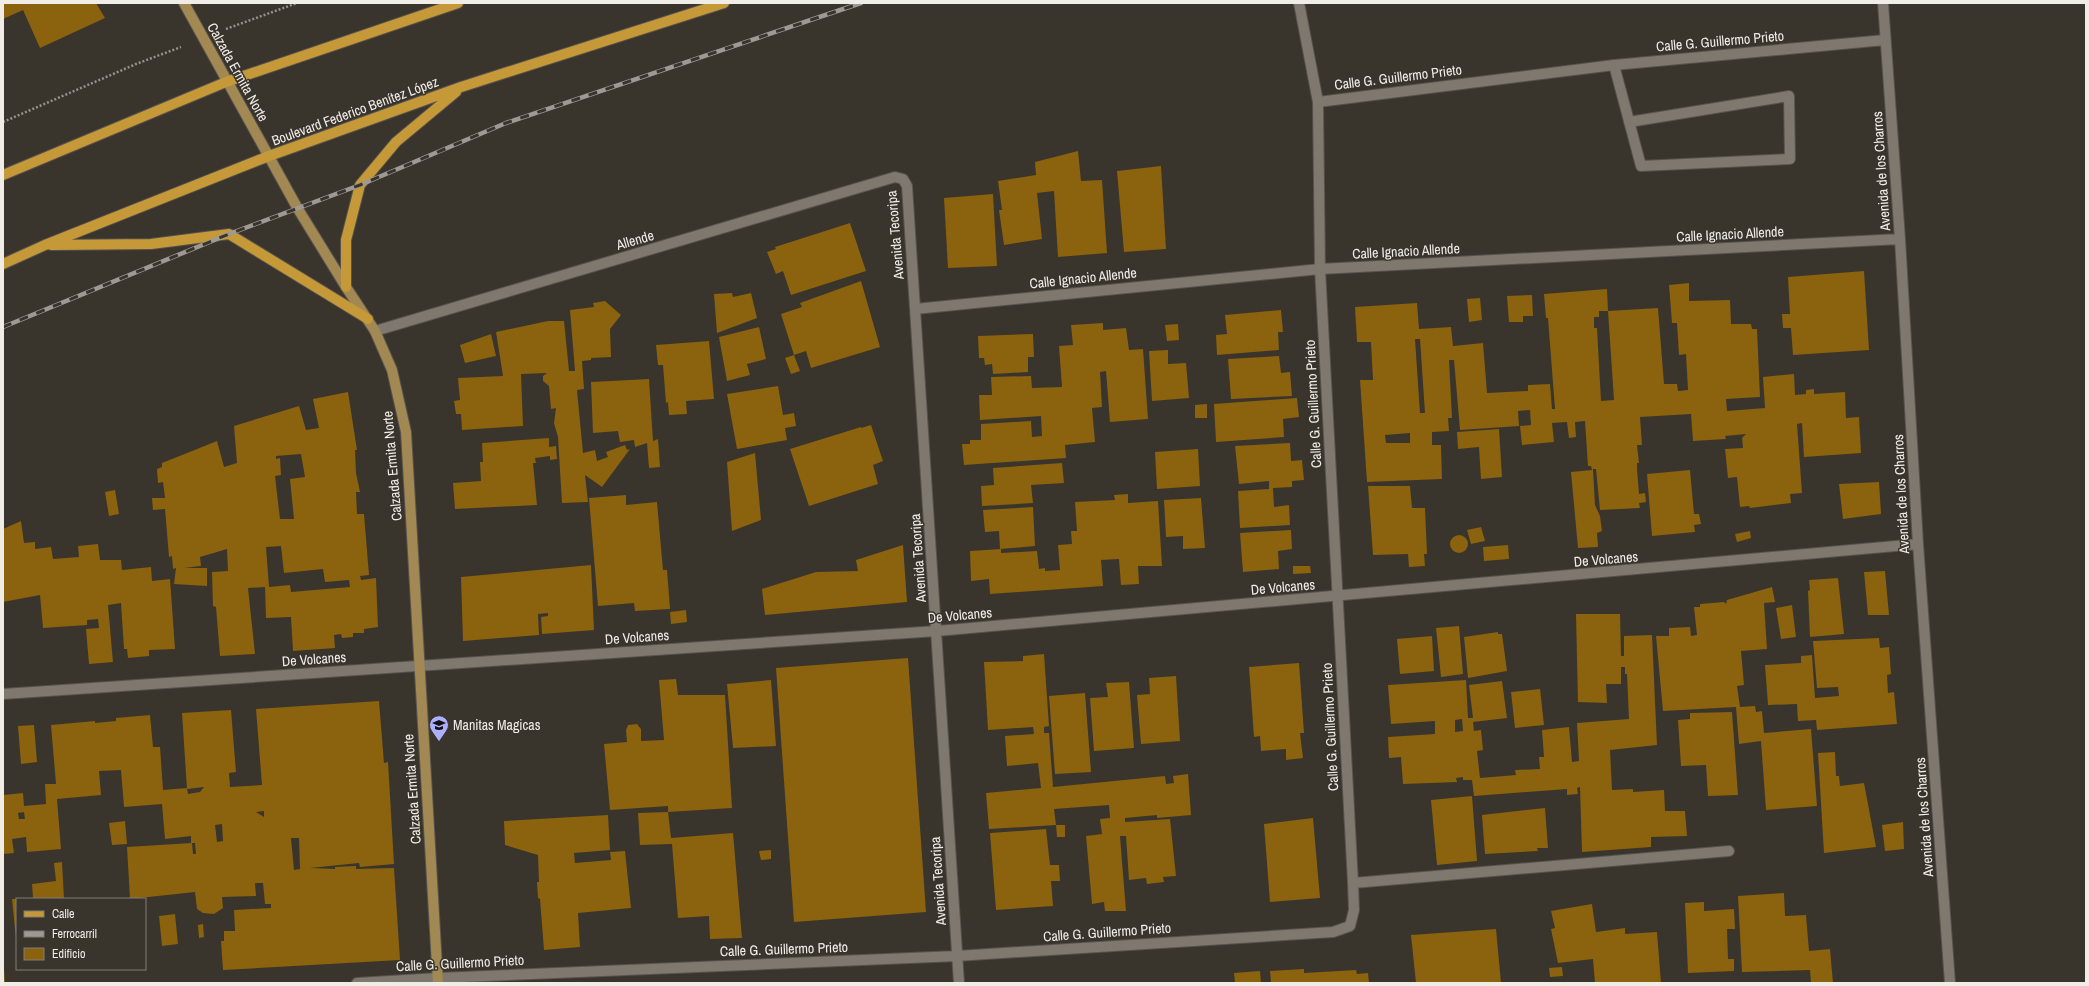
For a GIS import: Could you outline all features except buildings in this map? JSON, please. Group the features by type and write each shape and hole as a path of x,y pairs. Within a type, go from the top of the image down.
{"main road":[{"name":"Calzada Ermita Norte","path":"184,3 226,82 298,209 346,288 375,331 392,370 406,432 418,666 438,980"},
{"path":"3,175 226,82 458,3"},
{"name":"Boulevard Federico Benítez López","path":"3,264 45,245 269,156 461,87 724,3"},
{"path":"346,288 346,240 360,185 396,142 461,87"},
{"path":"45,245 151,244 229,234 368,319"}],"street":[{"path":"1299,3 1318,102"},
{"name":"Avenida de los Charros","path":"1883,3 1900,239 1918,544 1950,983"},
{"name":"Calle G. Guillermo Prieto","path":"356,983 957,956 1333,932 1350,926 1354,910 1320,269 1318,102 1614,65 1885,40"},
{"path":"1614,65 1629,122 1641,166 1790,159 1789,96 1629,122"},
{"name":"Allende","path":"375,331 895,178 904,179"},
{"name":"Avenida Tecoripa","path":"904,179 907,186 959,983"},
{"name":"Calle Ignacio Allende","path":"915,309 1320,269 1900,239"},
{"name":"De Volcanes","path":"3,694 937,631 1338,597 1918,544"},
{"path":"1352,883 1728,851"}],"path":[{"path":"3,122 136,64 297,3"}],"railway":[{"path":"3,327 229,234 360,185 506,123 861,3"}],"place":[{"name":"Manitas Magicas","path":"439,742"}]}
